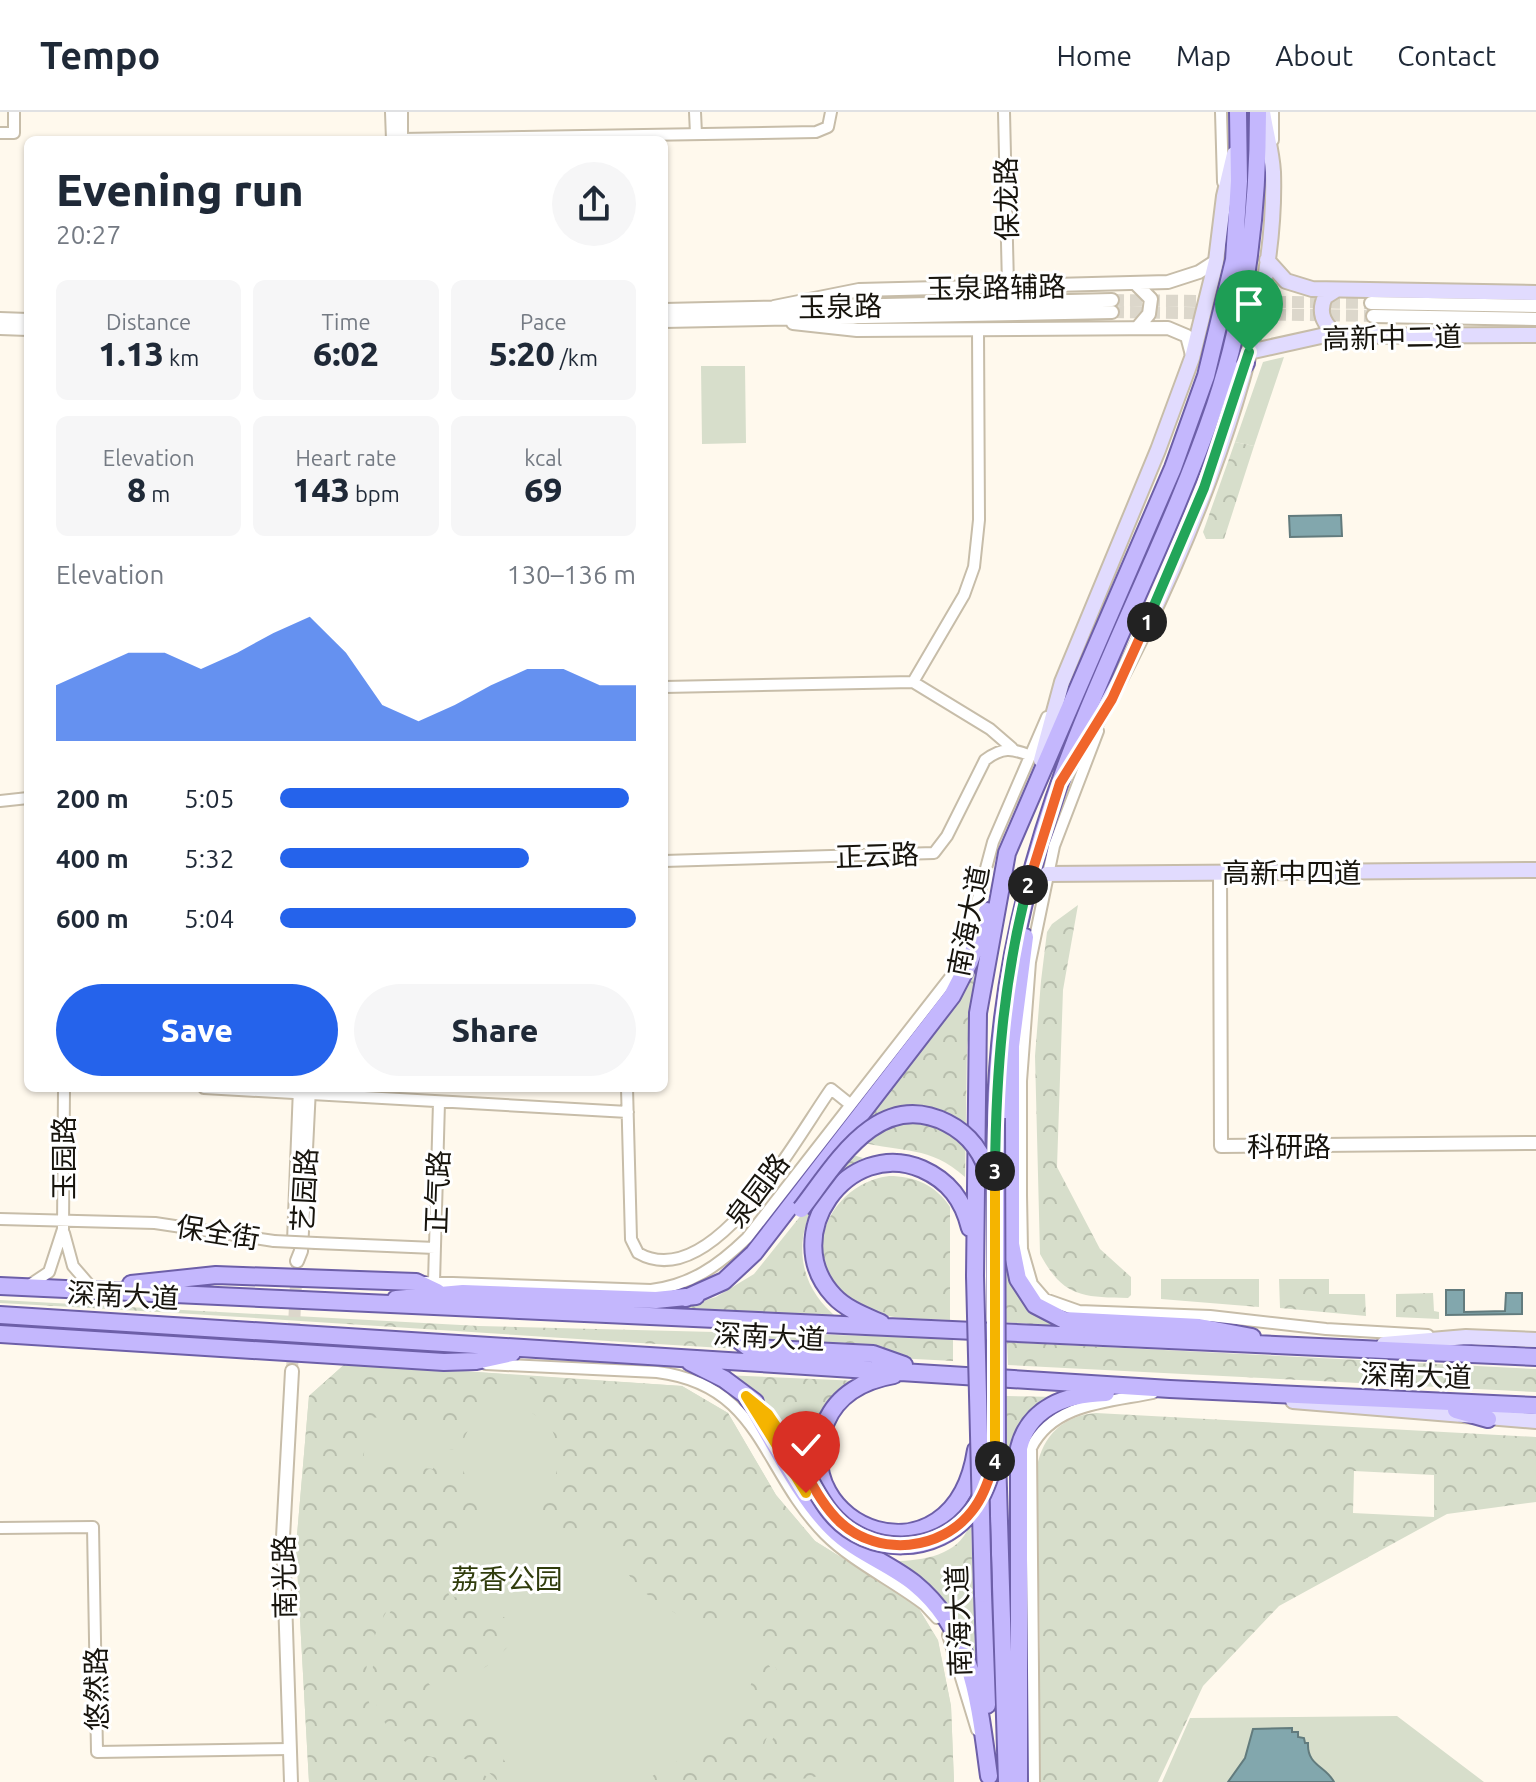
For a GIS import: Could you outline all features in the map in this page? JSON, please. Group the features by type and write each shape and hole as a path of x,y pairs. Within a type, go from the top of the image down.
{"main road":[{"name":"南海大道","path":"990,1779 975,1276 975,1057 985,967 1007,853 1173,468 1206,376 1234,260 1238,222 1238,112"},
{"path":"1060,783 1112,699 1204,488 1248,357 1267,260 1273,170 1260,112"},
{"name":"南海大道","path":"1007,1782 1010,1596 997,1454 995,1205 997,1081 1003,1005 1017,926 1060,783 1215,403 1235,333 1249,261 1260,112"},
{"path":"1036,780 1062,682 1158,450 1192,358 1216,261 1224,196 1239,131"},
{"name":"高新中二道","path":"1267,260 1286,281 1312,289 1536,293"},
{"path":"1336,290 1325,297 1322,312 1329,329 1339,336"},
{"name":"高新中二道","path":"1248,357 1303,338 1536,335"},
{"path":"1215,403 1248,357"},
{"path":"1043,833 1019,971 1011,1046 1014,1265 1026,1294 1049,1315 1083,1323 1199,1327 1304,1348"},
{"path":"686,1298 724,1281 754,1253 952,996 970,961 1007,853"},
{"name":"高新中四道","path":"1047,874 1536,870"},
{"path":"371,1304 437,1288 656,1300 711,1292 748,1274 860,1135 877,1122 895,1116 919,1114 938,1119 966,1135 981,1153 995,1205"},
{"path":"906,1329 861,1315 842,1304 823,1281 813,1245 815,1225 832,1192 853,1173 882,1163 915,1166 946,1183 965,1210 975,1276"},
{"path":"94,1289 216,1275 416,1282 495,1310"},
{"name":"深南大道","path":"0,1286 1536,1357"},
{"name":"深南大道","path":"0,1315 118,1320 1249,1394 1536,1406"},
{"path":"48,1337 118,1320"},
{"path":"749,1322 740,1326 736,1338 749,1348 873,1354 920,1371"},
{"path":"0,1334 460,1363 531,1348"},
{"path":"1332,1349 1466,1337 1536,1340"},
{"path":"681,1357 724,1379 768,1414 822,1500 842,1525 871,1541 903,1546 935,1539 962,1522 982,1495 997,1454"},
{"path":"920,1371 868,1381 852,1390 828,1417 819,1452 826,1488 849,1516 882,1532 900,1533 929,1526 953,1509 968,1484 978,1437"},
{"path":"1019,1782 1010,1596 1019,1448 1026,1427 1051,1405 1078,1395 1170,1389"},
{"path":"1249,1394 1330,1406 1536,1421"},
{"path":"746,1396 806,1493 840,1536 912,1581 938,1605 964,1648 990,1779"},
{"path":"1428,1402 1488,1419"}],"street":[{"path":"0,133 14,133 14,112"},
{"path":"392,112 393,136"},
{"path":"401,112 401,136"},
{"path":"695,112 696,134"},
{"path":"598,136 816,132 828,127 831,112"},
{"name":"保龙路","path":"1004,112 1008,286"},
{"path":"1221,112 1224,196"},
{"path":"1273,112 1273,170"},
{"name":"玉泉路辅路","path":"774,313 859,290 1136,284 1188,277 1216,261"},
{"path":"1136,284 1151,299 1149,314 1138,327"},
{"name":"玉泉路","path":"668,310 774,313 1112,306"},
{"path":"1536,306 1372,309 1536,319"},
{"name":"玉泉路辅路","path":"774,313 834,329 1138,327 1183,332 1190,342 1192,358"},
{"name":"玉泉路","path":"668,321 774,313"},
{"path":"0,319 24,320"},
{"path":"0,328 24,329"},
{"path":"913,682 964,595 974,567 979,520 978,330"},
{"path":"668,687 913,682 990,729 1012,748 1031,756"},
{"path":"437,1288 651,1290 687,1282 726,1258 747,1238 960,961 993,842 1062,682"},
{"path":"1112,699 1068,802 1047,874 1030,962 1021,1081 1022,1249 1026,1271 1038,1292 1062,1307 1079,1311 1210,1316 1326,1329 1466,1337"},
{"name":"正云路","path":"668,861 934,853 947,836 985,760 994,753 1012,748"},
{"path":"0,801 24,798"},
{"name":"科研路","path":"1220,872 1221,1146 1536,1143"},
{"name":"泉园路","path":"627,1092 632,1244 644,1257 679,1258 710,1246 735,1222 831,1089 851,1105"},
{"name":"玉园路","path":"63,1224 64,1092"},
{"name":"艺园路","path":"304,1092 301,1251 297,1261 293,1251 304,1092"},
{"path":"316,1092 628,1112"},
{"name":"正气路","path":"437,1288 435,1248 439,1102"},
{"name":"保全街","path":"0,1219 63,1224 155,1223 274,1241 435,1248"},
{"path":"26,1287 49,1272 63,1224"},
{"path":"63,1224 73,1266 94,1289"},
{"path":"460,1363 657,1372 677,1375 721,1393 742,1411 795,1500 827,1536 925,1605 938,1620 955,1654 969,1708 985,1747"},
{"name":"南光路","path":"291,1782 283,1537 292,1371"},
{"path":"1034,1782 1031,1448 1045,1427 1069,1412 1170,1389"},
{"name":"悠然路","path":"0,1528 93,1527 97,1752 290,1749"}],"green space":[{"path":"1284,357 1254,446 1235,442 1263,362"},
{"path":"701,366 745,366 746,443 702,444"},
{"path":"1235,442 1254,446 1224,539 1206,539 1203,532"},
{"path":"1078,905 1063,990 1057,1167 1100,1249 1131,1277 1131,1295 1128,1298 1075,1292 1057,1279 1040,1254 1035,1056 1041,981 1047,932 1052,924"},
{"path":"982,940 967,1047 965,1177 927,1155 860,1142 866,1117"},
{"path":"850,1154 863,1158 841,1173 811,1211 804,1233 802,1256 808,1278 820,1300 839,1319 662,1313 716,1297 754,1274"},
{"path":"889,1176 924,1183 950,1207 950,1320 903,1318 868,1311 838,1291 826,1273 822,1252 824,1232 833,1212 847,1195 866,1183"},
{"path":"1006,1263 1024,1302 1038,1315 1058,1326 1006,1322"},
{"path":"1161,1279 1259,1279 1259,1307 1161,1299"},
{"path":"1279,1279 1329,1279 1329,1294 1365,1294 1366,1316 1280,1308"},
{"path":"1433,1293 1434,1311 1439,1312 1439,1319 1396,1317 1396,1294"},
{"path":"0,1300 479,1326 953,1338 953,1361 0,1303"},
{"path":"1007,1342 1536,1369 1536,1392 1008,1365"},
{"name":"荔香公园","path":"346,1363 682,1386 728,1413 776,1495 815,1541 916,1604 938,1640 951,1706 954,1782 309,1782 296,1547 309,1396"},
{"path":"346,1363 503,1374 500,1407 474,1422 461,1450 437,1448 439,1423 368,1417 363,1462 433,1469 435,1457 460,1459 466,1479 479,1495 478,1524 452,1539 426,1561 402,1588 383,1618 370,1650 366,1682 373,1713 393,1740 416,1753 469,1766 492,1782 309,1782 296,1547 309,1396"},
{"path":"723,1375 860,1381 812,1455 817,1485 788,1437 767,1411"},
{"path":"530,1376 682,1386 728,1413 776,1495 815,1541 916,1604 938,1641 951,1706 954,1782 876,1782 847,1767 805,1778 759,1780 783,1706 783,1692 775,1666 759,1644 736,1627 715,1629 684,1619 642,1591 601,1541 583,1532 536,1522 537,1498 555,1479 560,1450 551,1427 527,1409"},
{"path":"1006,1396 1060,1397 1040,1407 1026,1419 1015,1434 1007,1454"},
{"path":"1096,1413 1536,1437 1536,1502 1447,1514 1279,1606 1203,1686 1158,1782 1034,1782 1040,1646 1037,1467 1044,1445 1056,1429 1084,1415","holes":["1354,1471 1434,1475 1434,1517 1353,1513"]},
{"path":"969,1526 976,1662 895,1561 928,1558 948,1550 964,1536"},
{"path":"437,1556 449,1595 490,1609 523,1629 507,1648 470,1677 446,1687 440,1684 435,1663 432,1662 420,1672 436,1693 442,1724 451,1728 471,1714 494,1723 504,1731 501,1756 520,1782 498,1782 489,1772 468,1760 410,1744 395,1734 377,1706 373,1670 379,1634 397,1602"},
{"path":"760,1655 772,1670 778,1700 754,1782 642,1782 738,1726"},
{"path":"1397,1716 1484,1782 1162,1782 1190,1718"}],"water":[{"path":"1341,515 1342,536 1290,537 1289,516"},
{"path":"1446,1290 1464,1290 1464,1312 1505,1311 1506,1293 1522,1293 1522,1314 1446,1315"},
{"path":"1292,1728 1292,1732 1298,1732 1298,1737 1308,1743 1311,1757 1334,1782 1228,1782 1245,1758 1253,1729"}],"tunnel":[{"path":"1112,300 1371,303"},
{"path":"1112,312 1373,316"},
{"path":"292,1371 297,1261"}],"route":[{"path":"806,1493 746,1396 768,1414 785,1437 831,1513 842,1525 871,1541 903,1546 919,1544 950,1532 973,1510 988,1481 997,1454 997,1081 1003,1005 1017,926 1060,783 1112,699 1178,551 1221,443 1249,352"}]}
